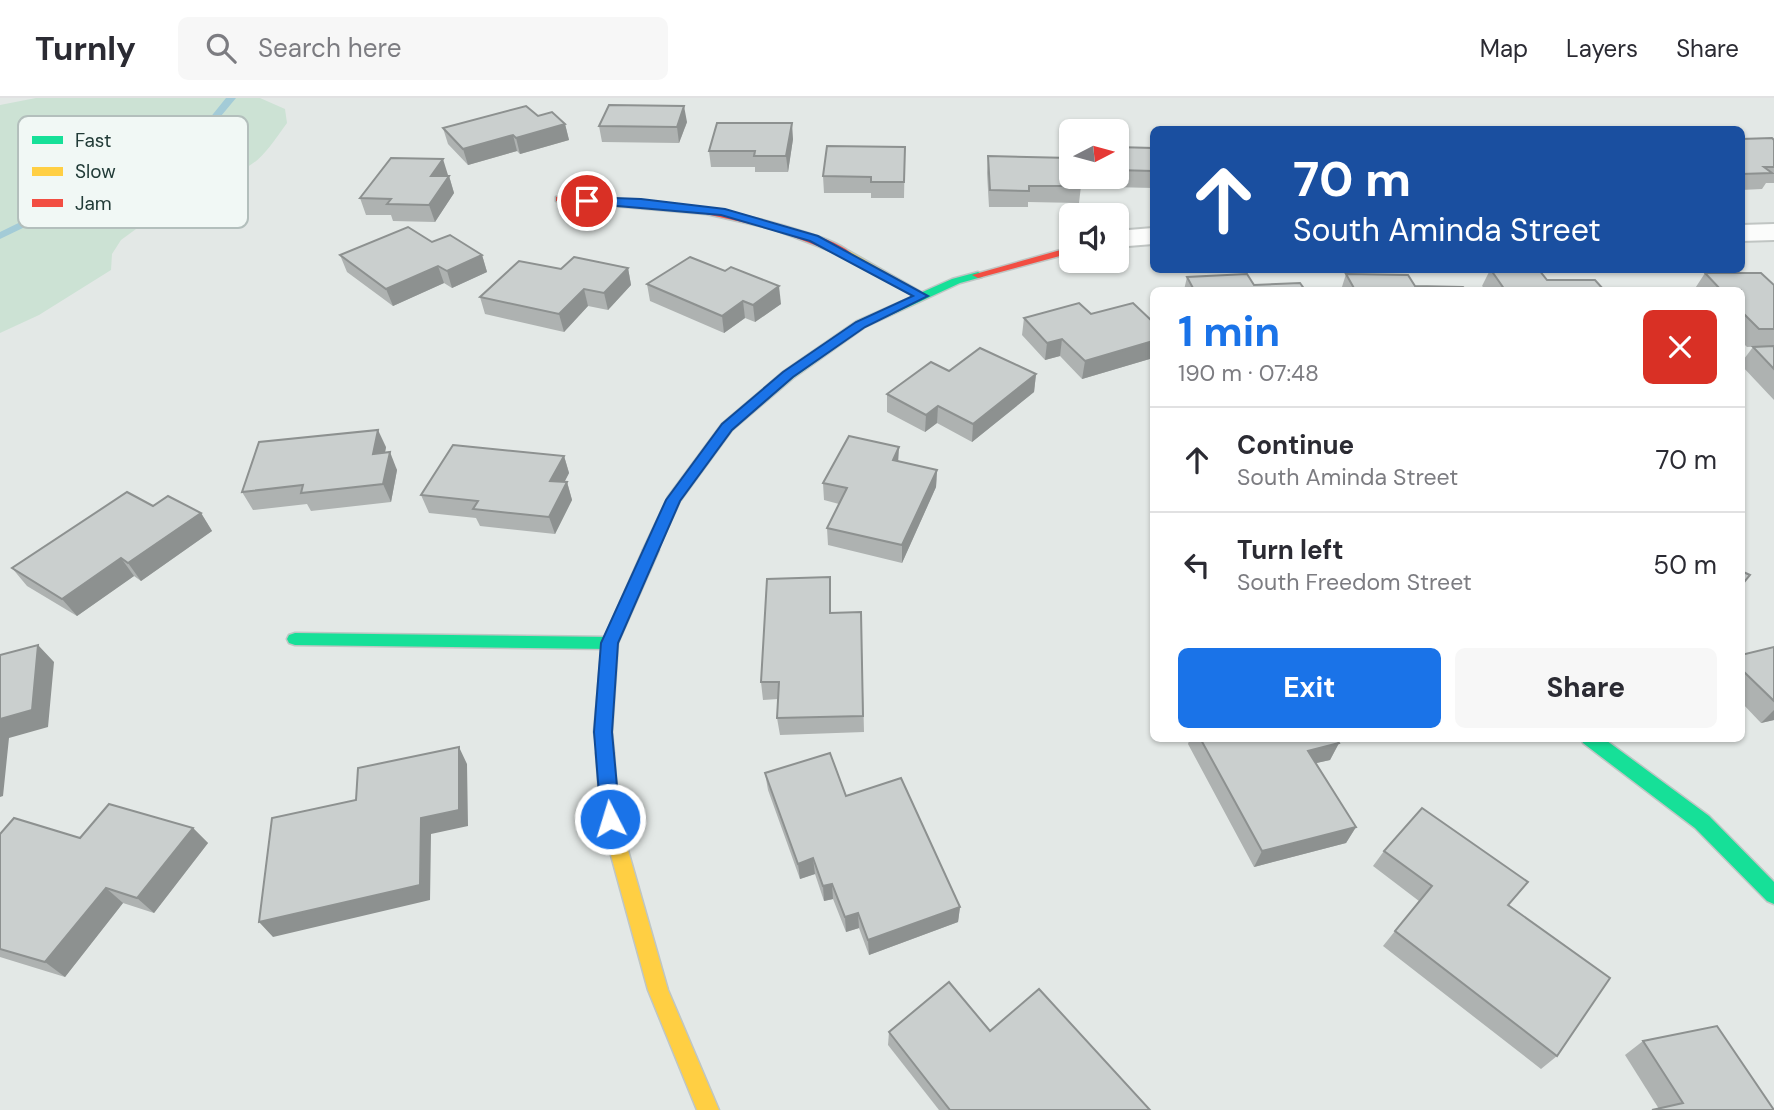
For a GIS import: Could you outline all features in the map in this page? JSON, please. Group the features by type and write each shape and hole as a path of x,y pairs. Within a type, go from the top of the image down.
{"street":[{"path":"560,200 641,203 722,211 814,239 922,296"},
{"path":"1745,233 1774,232"},
{"path":"1129,238 1150,236"},
{"path":"708,1110 658,990 610,819 603,732 610,643 673,500 727,427 788,374 861,324 922,296 956,281 1059,253"},
{"path":"295,639 610,643"},
{"path":"1594,742 1702,822 1774,895"}],"green space":[{"path":"36,98 260,98 285,109 287,123 260,157 248,166 248,116 18,116 18,228 137,228 121,240 112,254 111,270 39,315 0,333 0,105"}],"building":[{"path":"609,105 684,106 677,127 599,126"},
{"path":"526,106 538,116 552,112 565,124 463,149 443,128"},
{"path":"717,123 792,123 786,156 754,156 755,151 709,151"},
{"path":"1745,139 1774,140 1774,167 1764,167 1772,173 1745,174"},
{"path":"827,146 905,147 904,182 871,182 871,177 823,176"},
{"path":"1129,147 1150,148 1150,171 1129,170"},
{"path":"988,156 1059,158 1059,186 1029,186 1029,191 990,190"},
{"path":"391,158 443,159 431,176 449,176 429,205 387,204 391,199 360,198"},
{"path":"408,227 432,242 450,235 482,255 447,271 438,266 386,289 340,255"},
{"path":"574,257 628,268 604,293 584,289 559,314 480,297 519,261 561,269"},
{"path":"690,257 725,271 731,267 779,286 753,305 743,301 722,316 647,284"},
{"path":"1493,273 1541,273 1547,280 1595,280 1601,287 1503,287"},
{"path":"1705,273 1761,273 1774,285 1774,329 1759,329 1745,315 1745,287 1718,287"},
{"path":"1247,274 1254,285 1300,283 1303,287 1192,287 1187,277"},
{"path":"1346,274 1408,275 1415,286 1463,287 1353,287"},
{"path":"1079,303 1091,314 1133,303 1150,319 1150,342 1085,361 1062,339 1047,343 1024,318"},
{"path":"1774,346 1774,369 1753,347"},
{"path":"980,348 1036,374 973,424 938,406 926,415 887,394 931,362 949,371"},
{"path":"378,430 373,454 390,452 383,484 301,493 303,485 242,492 259,442"},
{"path":"849,436 899,447 893,460 937,470 902,545 827,528 847,488 823,483"},
{"path":"453,445 564,456 550,481 567,482 549,517 473,509 478,501 421,495"},
{"path":"127,492 153,506 168,496 201,513 128,563 121,558 62,599 12,568"},
{"path":"830,577 830,613 861,612 863,716 777,718 779,682 761,682 767,579"},
{"path":"38,645 32,710 0,719 0,655"},
{"path":"1774,647 1774,701 1745,673 1745,654"},
{"path":"1202,742 1338,742 1308,751 1356,827 1262,851"},
{"path":"459,747 459,810 421,818 420,885 259,922 272,818 356,800 358,768"},
{"path":"830,753 846,796 901,778 960,907 868,940 858,913 845,917 832,884 823,886 813,858 798,864 765,773"},
{"path":"109,804 193,828 137,898 106,888 45,962 0,949 0,834 14,818 80,838"},
{"path":"1422,808 1528,882 1508,905 1610,978 1557,1056 1395,931 1432,886 1384,851"},
{"path":"949,982 990,1031 1039,989 1150,1110 950,1110 889,1032"},
{"path":"1717,1026 1774,1110 1652,1110 1683,1103 1643,1041"}],"waterway":[{"path":"216,116 231,98"},
{"path":"0,236 18,227"}],"traffic: fast":[{"path":"651,550 673,500 727,427 788,375 861,324 956,281 978,275"},
{"path":"295,639 610,643"},
{"path":"1594,742 1702,822 1774,895"}],"traffic: slow":[{"path":"845,253 922,296"},
{"path":"605,753 610,819 658,990 708,1110"}],"traffic: jam":[{"path":"560,199 669,206 741,217 777,226 845,253"},
{"path":"978,275 1059,253"},
{"path":"605,753 603,732 610,643 651,550"}],"route":[{"path":"587,201 722,211 814,239 922,296 861,324 788,374 727,427 673,500 610,643 603,732 610,819"}]}
